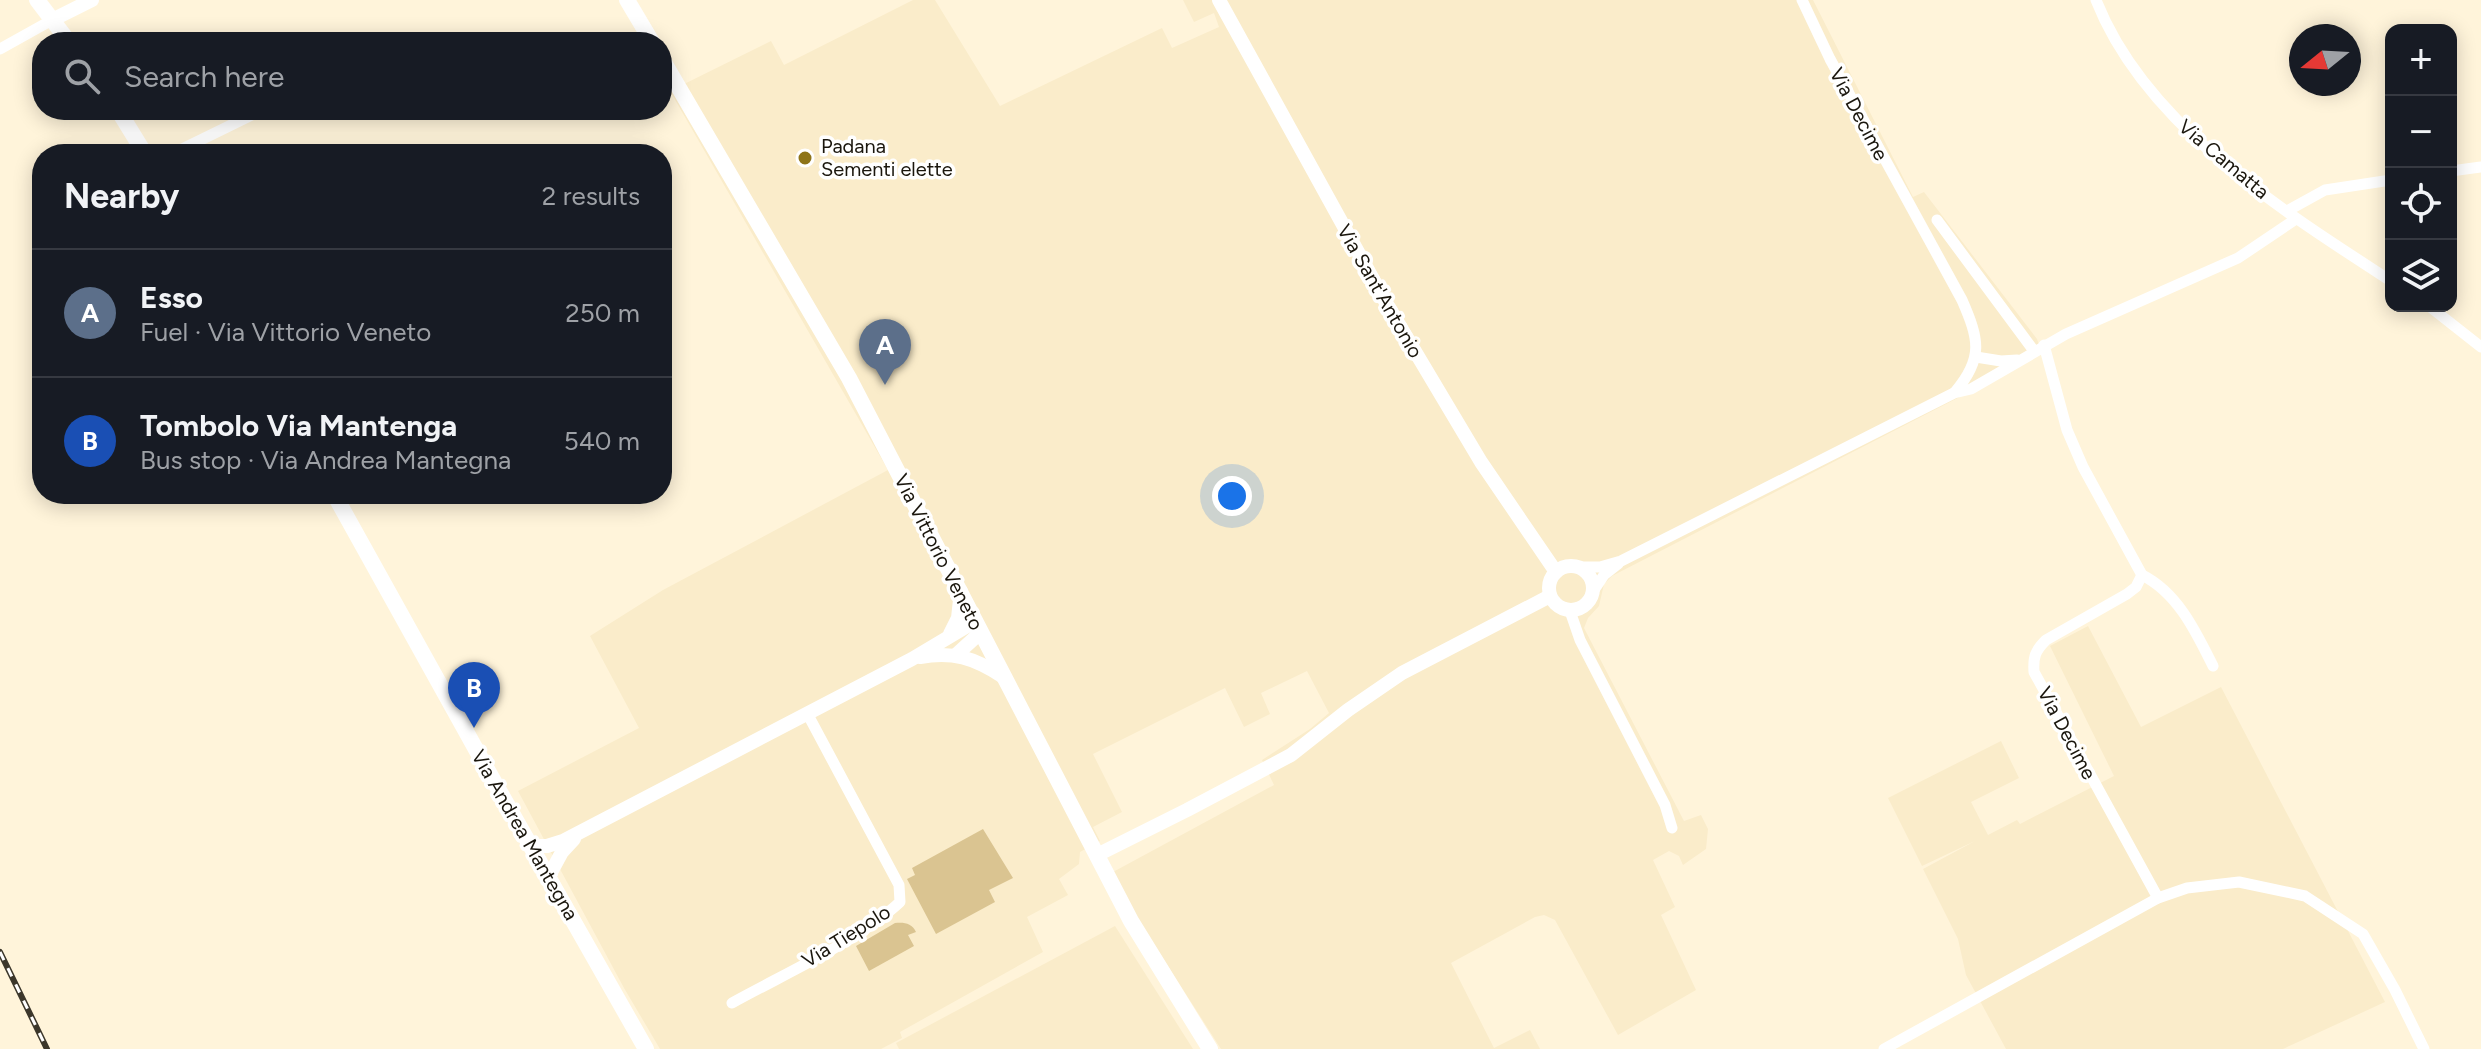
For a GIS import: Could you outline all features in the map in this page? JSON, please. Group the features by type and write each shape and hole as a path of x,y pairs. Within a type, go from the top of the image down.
{"main road":[{"path":"37,0 61,32"},
{"path":"627,0 646,32"},
{"name":"Via Vittorio Veneto","path":"672,76 849,378 1131,921 1210,1049"},
{"path":"124,120 139,144"},
{"name":"Via Andrea Mantegna","path":"340,504 480,758 539,852 549,876 646,1049"}],"street":[{"path":"0,49 92,0"},
{"name":"Via Sant'Antonio","path":"1219,0 1385,301 1481,462 1556,572"},
{"name":"Via Decime","path":"1802,0 1830,59 1962,300 1973,327 1974,362"},
{"name":"Via Camatta","path":"2096,0 2107,28 2164,109 2292,215 2385,277"},
{"path":"192,144 242,120"},
{"path":"2457,170 2481,167"},
{"path":"1621,561 1604,575 1584,607 1570,611 1558,607 1550,596 1550,581 1556,572 1568,566 1600,567 1621,561 1954,393 1971,389 2039,348 2238,258 2325,190 2385,181"},
{"path":"1937,220 2039,348 2083,467 2142,575 2153,580 2177,604 2213,666"},
{"path":"2437,312 2481,347"},
{"path":"1974,362 2021,358"},
{"path":"1974,362 1995,375"},
{"path":"1954,393 1968,377 1974,362"},
{"path":"1578,567 1588,573 1594,590"},
{"name":"Via Decime","path":"2142,575 2136,587 2127,594 2046,640 2036,649 2033,659 2034,672 2158,898"},
{"path":"950,635 958,618 961,591"},
{"path":"1097,855 1291,755 1402,673 1550,596"},
{"path":"1570,611 1574,628 1665,805 1672,828"},
{"path":"539,852 912,659 950,635 977,627"},
{"path":"957,654 977,627"},
{"path":"912,659 957,654 1002,676"},
{"name":"Via Tiepolo","path":"732,1003 846,940 900,902 899,885 893,872 807,713"},
{"path":"549,876 562,852 583,830"},
{"path":"539,852 562,852"},
{"path":"1884,1049 2158,898 2187,888 2239,882 2305,896 2363,934 2424,1049"}],"shaded area":[{"path":"913,0 935,0 1000,106 1162,28 1172,48 1219,27 1214,13 1194,22 1183,0 1813,0 1913,197 1924,192 2037,339 2041,351 1979,387 1612,576 1604,584 1599,606 1584,628 1684,821 1701,815 1708,829 1706,849 1683,865 1679,856 1669,851 1653,860 1675,907 1661,915 1696,990 1618,1035 1555,920 1544,915 1451,963 1494,1048 1530,1030 1540,1049 1221,1049 1129,905 1113,872 1274,785 1262,760 1329,713 1307,671 1261,693 1270,714 1244,727 1225,688 1093,754 1122,812 1093,827 1100,841 1080,852 1079,864 1059,879 1068,895 1027,917 1043,952 900,1032 902,1038 881,1049 660,1049 518,791 639,728 590,636 663,590 888,470 672,94 672,90 771,41 784,65"},
{"path":"2088,626 2141,727 2221,687 2385,1002 2283,1049 2006,1049 1966,975 1958,939 1923,869 1975,841 1922,866 1888,798 2001,741 2019,778 1971,802 1988,835 2017,820 2020,824 2114,776 2050,646"},
{"path":"983,829 1013,878 989,890 995,902 936,934 907,879 915,875 912,868"},
{"path":"895,923 907,924 914,929 916,932 908,935 914,946 869,971 856,946"},
{"path":"1115,926 1193,1049 899,1049 896,1043"}],"railway":[{"path":"0,952 47,1049"}],"place":[{"name":"Padana Sementi elette","path":"805,158"},
{"name":"Esso","path":"885,385"},
{"name":"Tombolo Via Mantenga","path":"474,728"}]}
